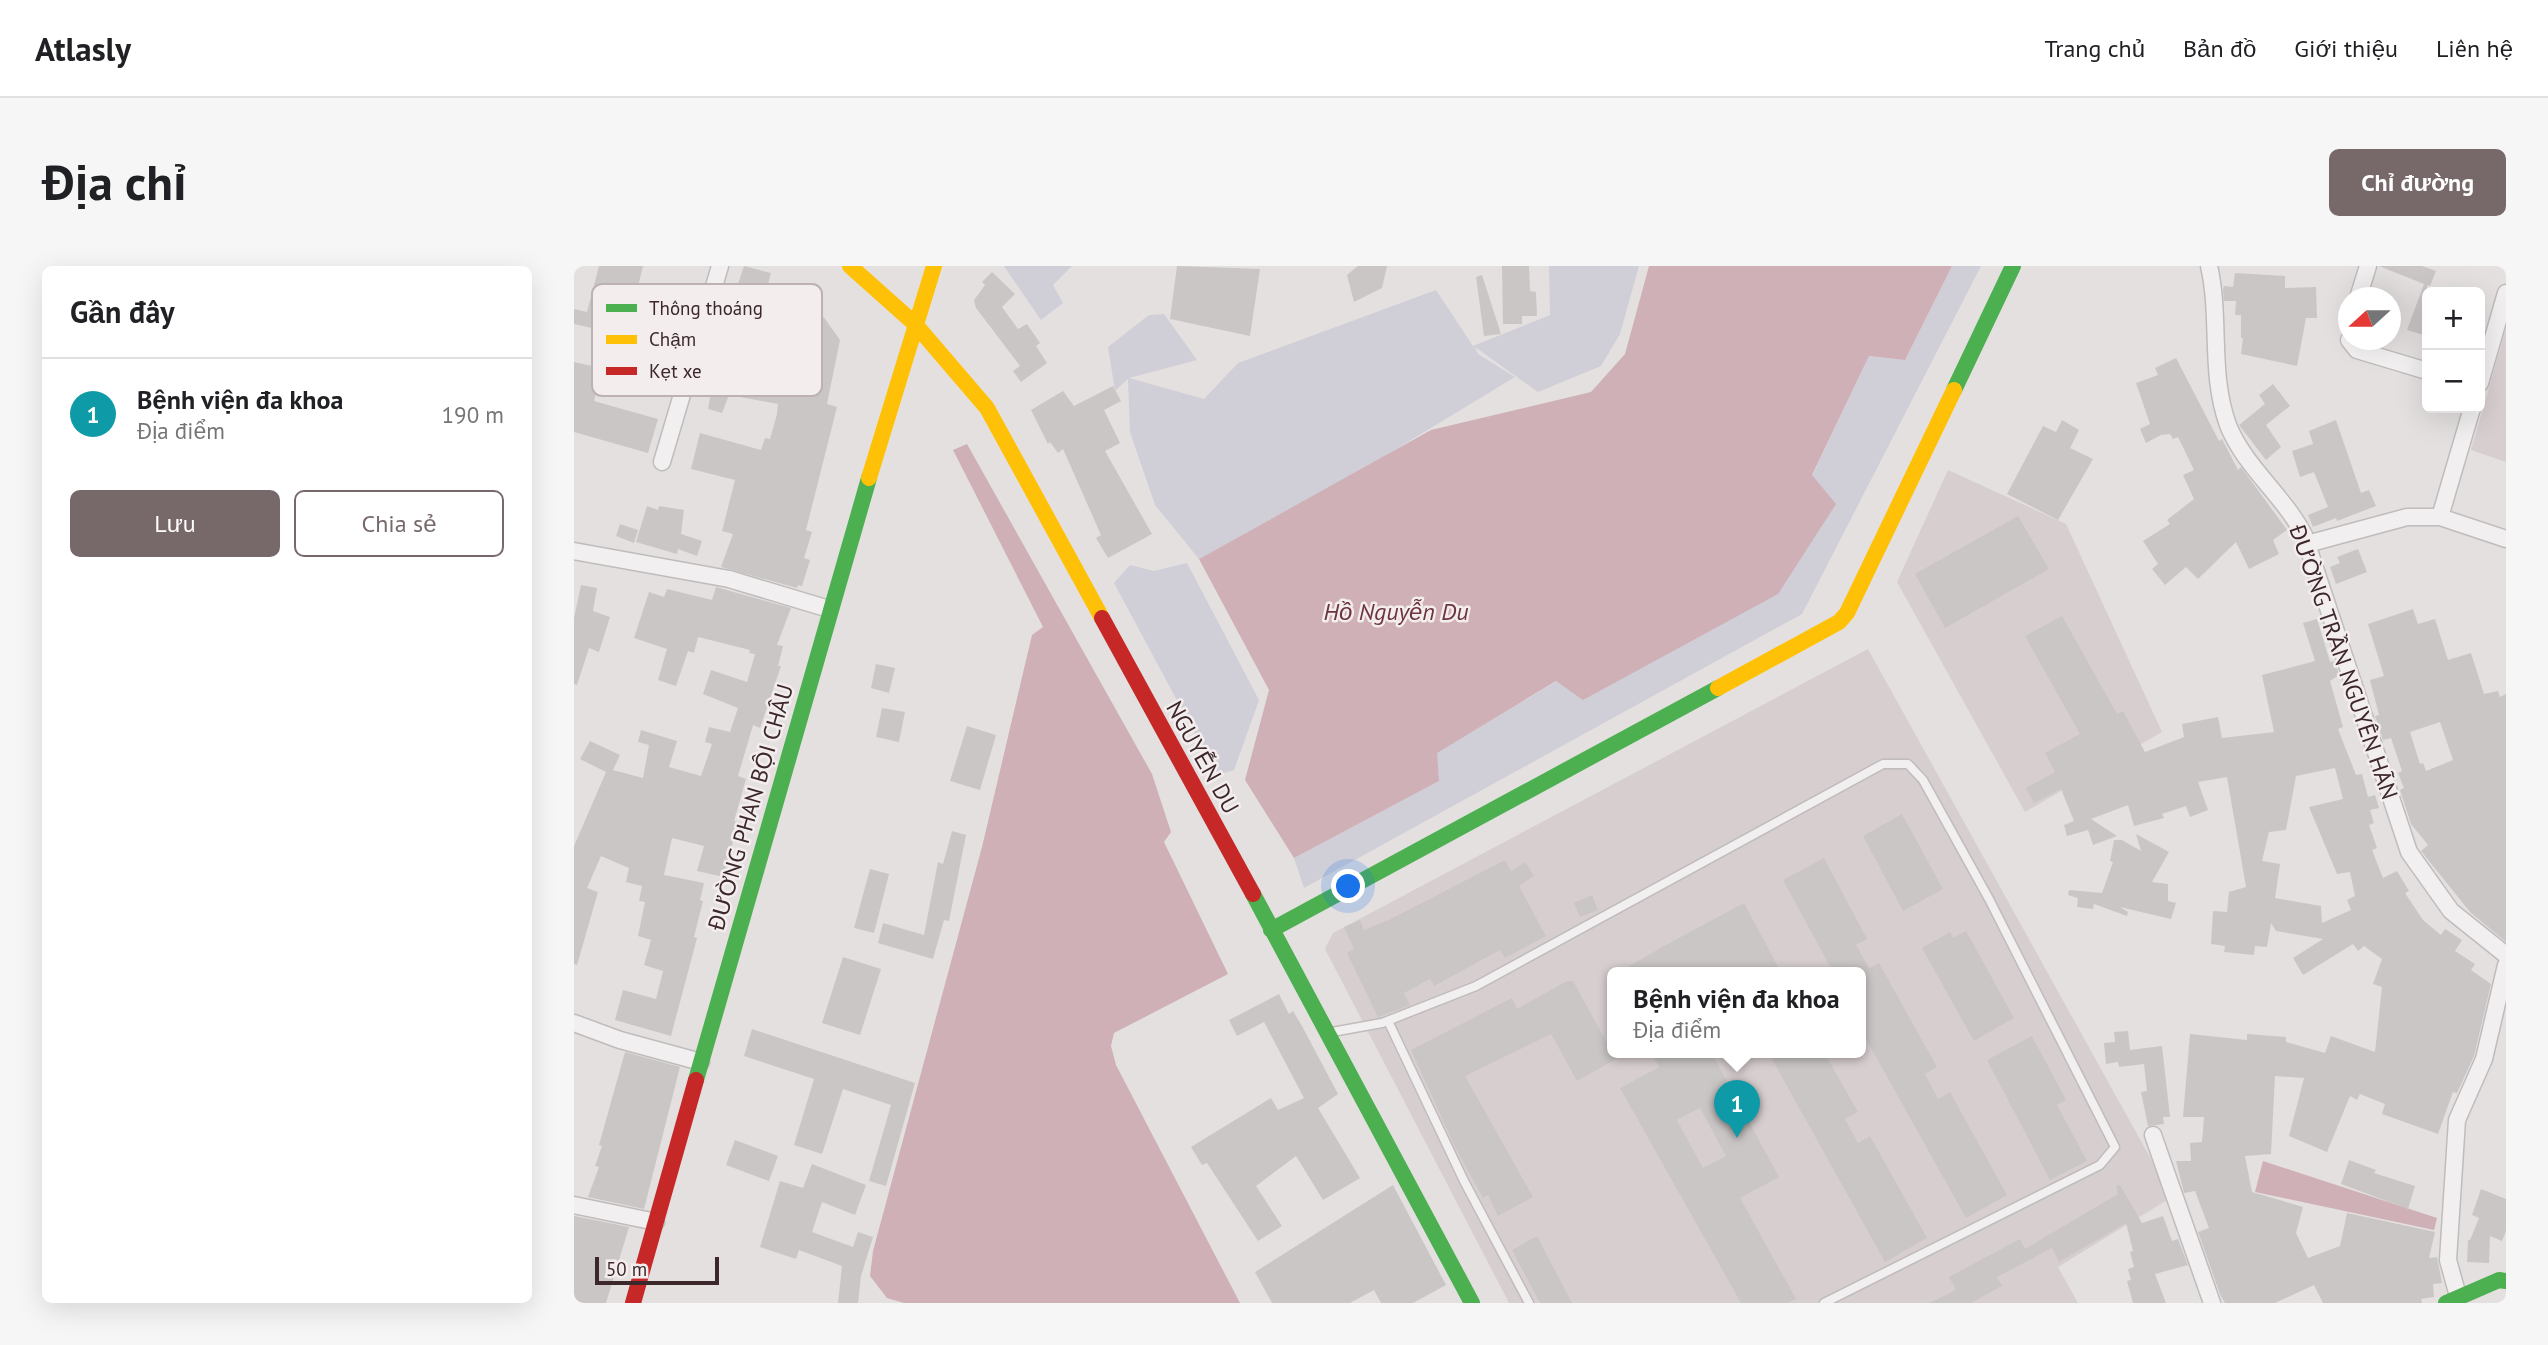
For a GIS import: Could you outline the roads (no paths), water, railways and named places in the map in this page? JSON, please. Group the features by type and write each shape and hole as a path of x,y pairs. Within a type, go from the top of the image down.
{"street":[{"path":"715,284 720,266"},
{"name":"NGUYỄN DU","path":"850,266 915,324 987,408 1329,1033 1472,1303"},
{"name":"ĐƯỜNG PHAN BỘI CHÂU","path":"633,1303 830,609 934,266"},
{"path":"1271,930 1839,622 1847,613 2013,266"},
{"name":"ĐƯỜNG TRẦN NGUYÊN HÃN","path":"2209,266 2216,293 2214,328 2218,385 2229,426 2249,458 2296,519 2307,544 2409,852 2451,911 2506,955"},
{"path":"2361,287 2368,266"},
{"path":"2485,366 2506,293"},
{"path":"2356,350 2422,370"},
{"path":"662,462 682,396"},
{"path":"2440,517 2471,413"},
{"path":"2307,544 2407,517 2440,517 2506,539"},
{"path":"574,551 729,579 830,609"},
{"path":"2506,965 2484,1059 2458,1121 2448,1260 2452,1299 2499,1280 2506,1281"},
{"path":"574,1023 621,1040 701,1062"},
{"path":"2153,1135 2212,1303"},
{"path":"574,1205 656,1222"}],"lane":[{"path":"1329,1033 1388,1021 1476,986 1883,764 1908,764 1923,780 1989,899 2115,1147 2100,1166 1824,1303"},
{"path":"1388,1021 1464,1181 1530,1303"}],"water":[{"name":"Hồ Nguyễn Du","path":"1649,266 1952,266 1905,360 1869,356 1812,475 1836,504 1778,594 1583,700 1556,681 1437,753 1439,781 1294,858 1245,780 1269,690 1199,559 1431,430 1591,392 1625,354"},
{"path":"967,444 1152,774 1171,832 1164,842 1228,974 1114,1033 1111,1046 1116,1065 1240,1303 904,1303 887,1298 870,1276 873,1251 982,847 1032,635 1043,627 953,450"},
{"path":"2263,1161 2437,1218 2434,1230 2255,1192"}],"place":[{"name":"Bệnh viện đa khoa","path":"1737,1138"}]}
